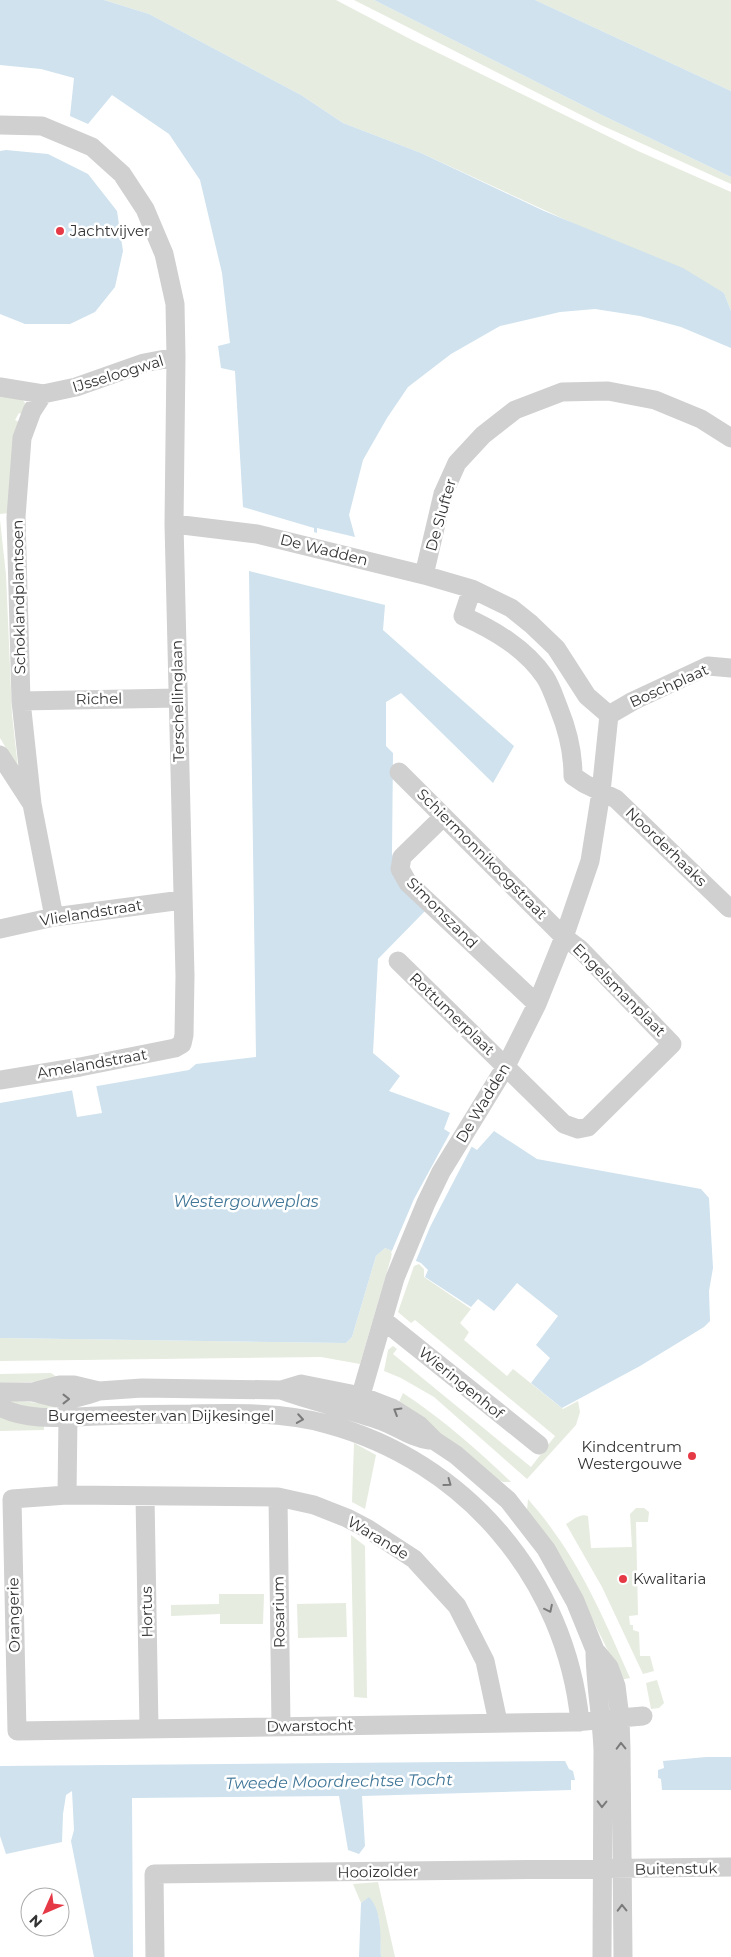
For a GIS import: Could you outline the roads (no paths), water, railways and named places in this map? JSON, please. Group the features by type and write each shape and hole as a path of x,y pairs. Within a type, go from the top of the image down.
{"street":[{"name":"IJsseloogwal","path":"0,125 42,126 92,147 122,174 145,209 164,254 175,304 176,357 144,363 76,387 44,394 0,388"},
{"name":"Terschellinglaan","path":"176,357 174,524 185,976 184,1035 182,1044"},
{"name":"De Slufter","path":"424,575 443,494 457,463 484,435 515,410 562,392 608,391 655,400 701,419 731,438"},
{"name":"Schoklandplantsoen","path":"44,394 32,410 22,438 16,517 21,700 32,804 54,918"},
{"name":"De Wadden","path":"174,524 257,534 424,575 472,589 511,608 532,624 556,648 587,696 609,715 601,792 590,861 564,937 536,1004 506,1066 462,1137 430,1195 402,1259 358,1404"},
{"path":"472,589 462,616 507,639 527,656 545,677 569,733 573,776 601,792"},
{"name":"Boschplaat","path":"609,715 633,701 708,666 731,668"},
{"name":"Richel","path":"21,700 178,698"},
{"name":"Schoklandplantsoen","path":"0,755 32,804"},
{"name":"Schiermonnikoogstraat","path":"399,772 564,937"},
{"name":"Noorderhaaks","path":"601,792 616,799 729,908"},
{"name":"Simonszand","path":"443,817 402,857 400,869 408,883 536,1004"},
{"name":"Vlielandstraat","path":"0,929 54,918 182,900"},
{"name":"Engelsmanplaat","path":"564,937 580,949 672,1044"},
{"name":"Rottumerplaat","path":"398,961 564,1124 578,1129 588,1126 672,1044"},
{"name":"Amelandstraat","path":"0,1080 80,1067 175,1048 182,1044"},
{"name":"Wieringenhof","path":"383,1320 539,1446"},
{"name":"Burgemeester van Dijkesingel","path":"0,1392 33,1392 60,1385 74,1385 99,1390 142,1388 281,1390 302,1398 358,1404 385,1422 421,1439 435,1441 456,1455 508,1500 546,1549 575,1601 595,1650 595,1668 611,1719 621,1870 623,1957"},
{"name":"Burgemeester van Dijkesingel","path":"0,1407 26,1414 68,1417 246,1414 304,1419 327,1424 377,1443 447,1482 473,1503 520,1558 534,1579 562,1636 577,1693 580,1722"},
{"path":"67,1495 68,1417"},
{"name":"Warande","path":"12,1498 67,1495 278,1497 314,1505 347,1518 368,1528 414,1559 458,1606 485,1661 498,1722"},
{"name":"Hortus","path":"145,1496 149,1728"},
{"name":"Rosarium","path":"278,1497 281,1726"},
{"name":"Orangerie","path":"12,1498 17,1731"},
{"path":"611,1719 643,1716"},
{"name":"Burgemeester van Dijkesingel","path":"602,1957 602,1870 611,1719"},
{"name":"Dwarstocht","path":"17,1731 580,1722 611,1719"},
{"name":"Buitenstuk","path":"602,1870 731,1867"},
{"name":"Hooizolder","path":"156,1957 154,1874 602,1870"}],"water":[{"path":"0,0 104,0 149,14 301,95 343,123 421,153 544,211 683,268 724,293 731,311 731,348 681,327 640,316 595,309 560,312 500,326 451,354 408,387 387,418 363,460 349,515 355,537 317,528 317,533 314,532 314,528 243,507 235,371 221,368 218,346 230,343 222,273 200,180 169,134 112,95 88,124 70,116 74,78 41,69 0,65"},
{"path":"374,0 535,0 731,91 731,177 604,116"},
{"name":"Jachtvijver","path":"0,151 48,154 88,174 117,211 123,251 115,287 95,312 70,324 25,324 0,314"},
{"name":"Westergouweplas","path":"249,571 385,605 383,630 514,746 493,783 401,693 386,702 386,746 393,753 392,853 399,882 426,910 378,959 373,1053 400,1076 389,1091 450,1113 444,1129 477,1150 494,1131 537,1159 701,1189 709,1198 713,1268 709,1291 710,1321 704,1327 640,1366 562,1408 531,1383 550,1358 536,1345 558,1316 517,1283 494,1311 478,1299 471,1307 425,1277 428,1270 421,1263 385,1248 376,1256 352,1337 346,1343 0,1338 0,1103 189,1070 196,1064 256,1057"},
{"path":"731,1757 731,1790 662,1790 661,1779 658,1778 658,1770 664,1768 663,1761"},
{"name":"Tweede Moordrechtse Tocht","path":"565,1761 569,1769 573,1771 575,1780 571,1780 571,1790 362,1796 365,1846 359,1854 348,1850 339,1796 132,1798 133,1957 94,1957 71,1841 74,1830 72,1791 66,1795 62,1842 6,1854 0,1836 0,1766"},
{"path":"369,1897 377,1910 379,1918 381,1957 359,1957 361,1903"}],"place":[{"name":"Jachtvijver","path":"60,231"},
{"name":"Kindcentrum Westergouwe","path":"692,1456"},
{"name":"Kwalitaria","path":"623,1579"}]}
